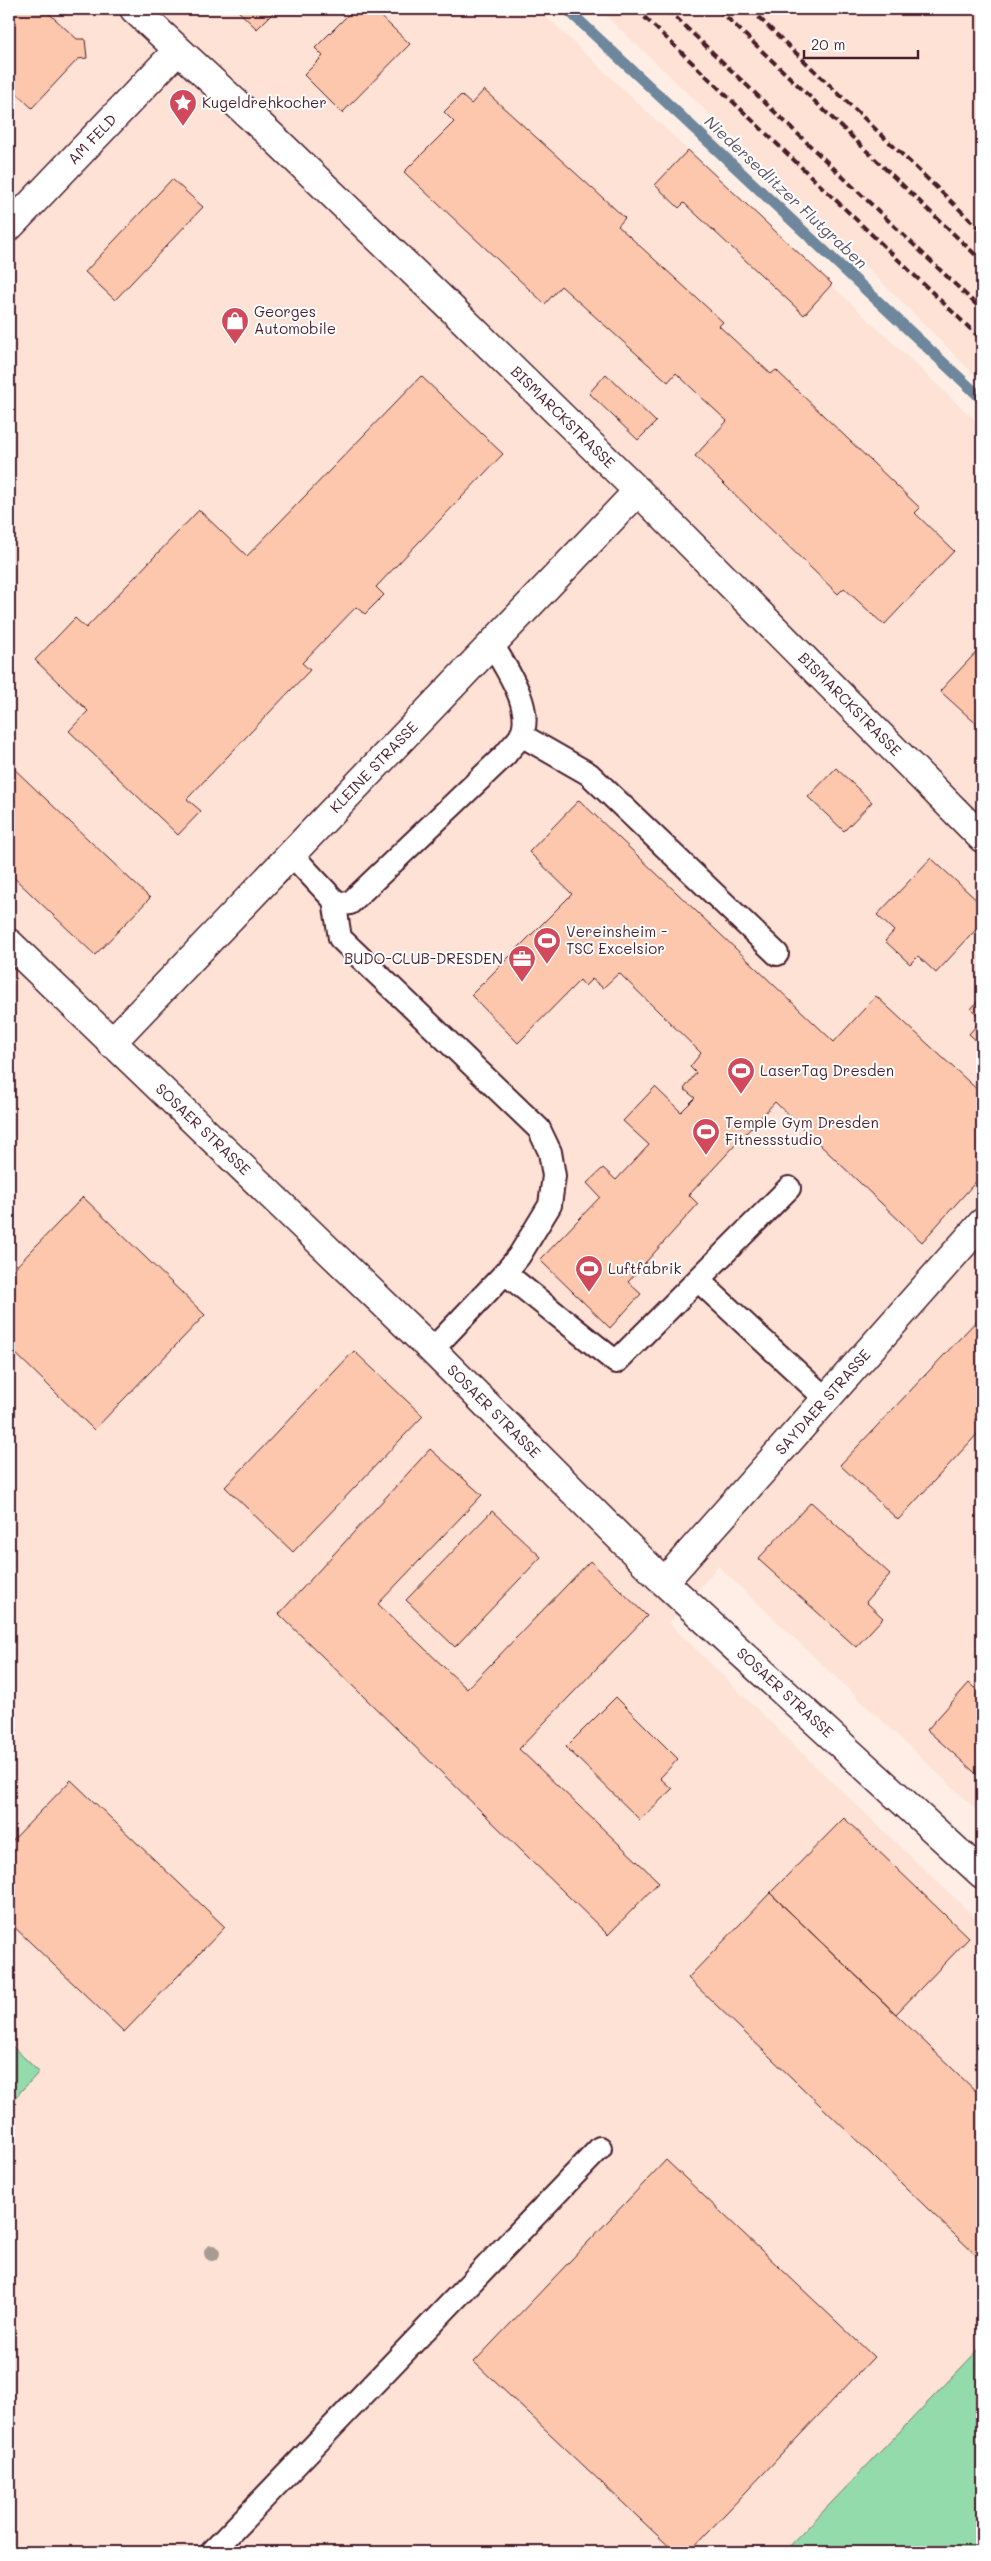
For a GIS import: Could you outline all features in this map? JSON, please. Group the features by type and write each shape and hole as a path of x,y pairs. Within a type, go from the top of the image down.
{"street":[{"name":"BISMARCKSTRASSE","path":"134,9 177,51 276,140 638,491 982,838"},
{"name":"AM FELD","path":"9,227 177,51"},
{"name":"KLEINE STRASSE","path":"111,1043 638,491"},
{"name":"SOSAER STRASSE","path":"9,943 432,1350 664,1582 982,1874"},
{"name":"SAYDAER STRASSE","path":"664,1582 982,1224"}],"lane":[{"path":"291,854 334,900 342,904 350,903 506,754 521,735 524,721 515,683 492,644"},
{"path":"521,735 589,774 777,954"},
{"path":"334,900 340,938 539,1129 550,1152 554,1176 550,1205 520,1256 432,1350"},
{"path":"505,1273 616,1362 789,1188"},
{"path":"698,1280 826,1399"},
{"path":"212,2552 600,2148"}],"shaded area":[{"path":"9,9 538,9 982,427 982,1815 718,1566 669,1623 816,1767 982,1924 982,2346 784,2552 9,2552"},
{"path":"599,9 982,9 982,382 773,174"}],"green space":[{"path":"9,2043 39,2072 9,2104"},
{"path":"982,2346 982,2552 784,2552"}],"building":[{"path":"9,9 44,9 77,39 85,39 87,58 78,59 32,108 9,86"},
{"path":"236,9 277,9 257,29"},
{"path":"354,9 373,9 410,44 342,113 304,75 323,56 315,48"},
{"path":"484,90 625,218 618,226 723,322 719,326 771,374 776,370 920,508 915,513 954,551 884,625 844,588 838,594 695,456 727,421 676,373 668,382 561,286 545,304 404,172 454,122 444,112 461,95 471,104"},
{"path":"688,150 832,284 804,315 684,203 679,208 655,185"},
{"path":"172,179 203,207 115,300 85,272"},
{"path":"606,374 656,422 638,440 589,393"},
{"path":"421,376 503,454 376,587 384,595 365,614 356,607 302,663 310,670 187,799 201,811 178,835 69,731 88,711 35,660 75,618 86,628 199,510 247,556"},
{"path":"982,646 982,729 940,691"},
{"path":"9,764 150,898 95,955 9,873"},
{"path":"836,768 872,802 844,831 808,797"},
{"path":"579,800 834,1042 876,996 982,1094 982,1175 922,1242 775,1102 689,1195 698,1204 628,1282 641,1294 610,1328 540,1260 600,1197 587,1183 603,1168 616,1180 649,1145 623,1121 655,1087 681,1112 695,1098 684,1089 696,1073 690,1067 701,1053 619,973 603,988 592,979 585,986 580,980 518,1043 471,995 572,894 529,852"},
{"path":"931,858 982,905 982,923 936,973 918,956 910,964 885,941 894,931 877,915"},
{"path":"982,996 982,1019 971,1009"},
{"path":"982,1019 982,1046 969,1034"},
{"path":"83,1197 205,1315 94,1430 9,1347 9,1274"},
{"path":"982,1315 982,1429 898,1520 840,1465"},
{"path":"354,1351 423,1416 293,1552 225,1487"},
{"path":"430,1449 482,1495 378,1604 467,1689 590,1561 647,1616 519,1749 659,1882 608,1935 279,1614"},
{"path":"811,1502 890,1574 866,1602 883,1618 856,1647 758,1559"},
{"path":"492,1511 541,1557 455,1647 406,1600"},
{"path":"969,1683 982,1695 982,1779 927,1730"},
{"path":"616,1697 678,1759 660,1778 672,1789 640,1820 566,1747"},
{"path":"71,1780 225,1927 124,2032 9,1922 9,1844"},
{"path":"844,1818 969,1938 896,2014 770,1893"},
{"path":"770,1893 982,2097 982,2261 688,1978"},
{"path":"666,2160 874,2357 689,2552 675,2552 474,2362"}],"waterway":[{"name":"Niedersedlitzer Flutgraben","path":"567,9 982,399"}],"railway":[{"path":"636,9 982,340"},
{"path":"667,9 982,310"},
{"path":"718,9 982,261"},
{"path":"750,9 982,231"}],"place":[{"name":"Kugeldrehkocher","path":"183,127"},
{"name":"Georges Automobile","path":"235,345"},
{"name":"Vereinsheim - TSC Excelsior","path":"547,965"},
{"name":"BUDO-CLUB-DRESDEN","path":"522,983"},
{"name":"LaserTag Dresden","path":"741,1095"},
{"name":"Temple Gym Dresden Fitnessstudio","path":"706,1156"},
{"name":"Luftfabrik","path":"589,1293"}]}
